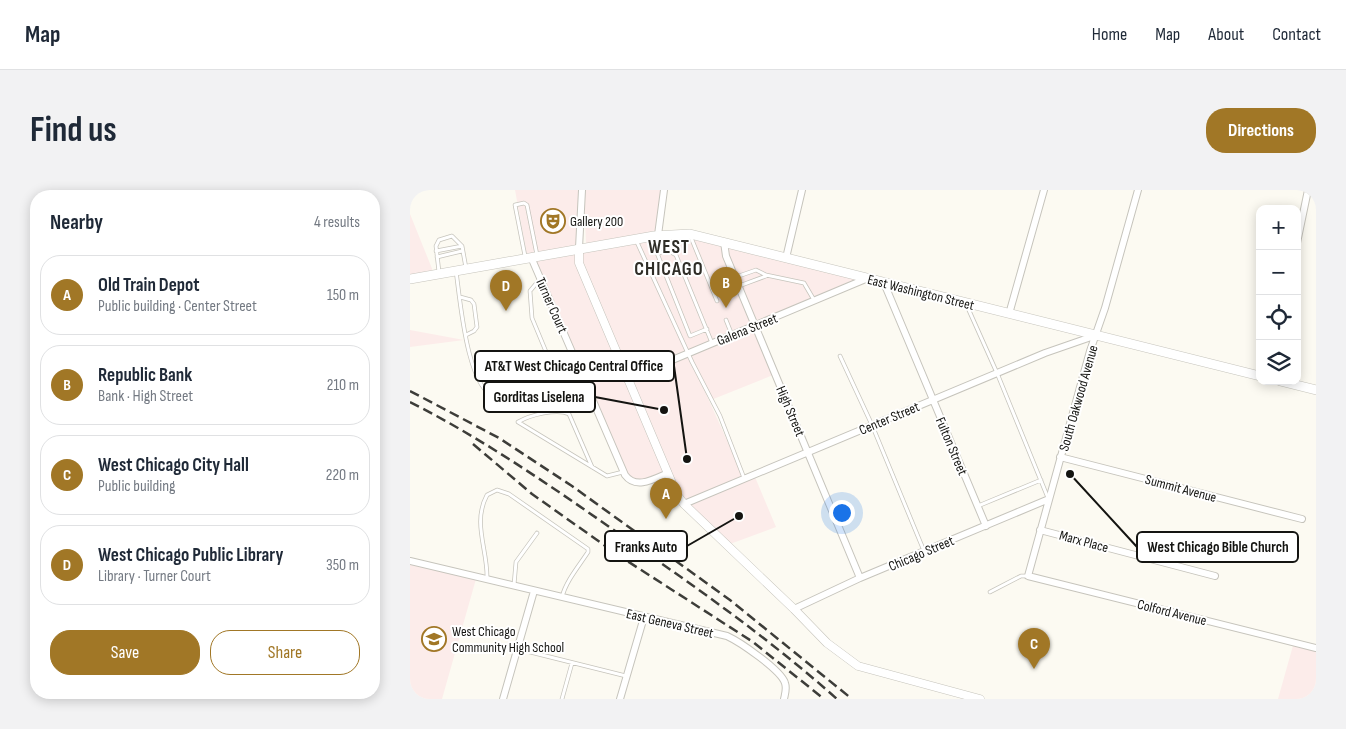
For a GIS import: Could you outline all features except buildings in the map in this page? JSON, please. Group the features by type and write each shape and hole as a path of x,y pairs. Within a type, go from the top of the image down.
{"main road":[{"name":"East Washington Street","path":"410,279 579,248 656,236 690,234 1256,375"},
{"path":"1296,385 1316,390"}],"street":[{"path":"582,190 579,263 677,495 684,504 827,643 858,666 980,699"},
{"path":"656,236 664,190"},
{"path":"786,258 802,190"},
{"path":"1009,314 1044,190"},
{"name":"South Oakwood Avenue","path":"1028,576 1060,457 1138,190"},
{"path":"1301,224 1308,190"},
{"name":"High Street","path":"724,242 726,256 860,578"},
{"name":"Turner Court","path":"531,257 623,471"},
{"name":"Galena Street","path":"627,379 868,278"},
{"name":"Fulton Street","path":"884,283 986,526"},
{"name":"Center Street","path":"684,504 1045,352 1096,335"},
{"name":"Summit Avenue","path":"1060,457 1302,519"},
{"path":"623,471 629,480 634,483 641,483 668,473"},
{"name":"Chicago Street","path":"794,609 860,578 1049,499"},
{"name":"Marx Place","path":"1040,530 1214,576"},
{"name":"East Geneva Street","path":"410,561 734,640 743,644 785,681 784,699"},
{"name":"Colford Avenue","path":"1028,576 1316,648"},
{"path":"503,699 534,591"},
{"path":"620,699 644,617"}],"lane":[{"path":"524,203 527,205 531,257 515,205 524,203"},
{"path":"690,234 717,302"},
{"path":"440,274 436,246 439,240 452,236 462,246 466,269"},
{"path":"656,236 656,253 690,336 707,329"},
{"path":"636,239 688,354 720,416 744,478"},
{"path":"436,251 462,246"},
{"path":"656,253 669,251 676,255 712,343"},
{"path":"437,257 462,252"},
{"path":"735,278 756,270 766,276 804,283 815,301"},
{"path":"456,271 468,352 481,387 489,396 496,397 559,383 583,375"},
{"path":"739,286 766,276"},
{"path":"540,279 530,291 532,318 559,383"},
{"path":"460,297 472,300 474,304 477,326 474,331 466,335"},
{"path":"965,303 997,373 1049,499"},
{"path":"726,320 732,335"},
{"path":"840,356 872,425 924,552"},
{"path":"476,375 550,361"},
{"path":"592,467 570,414 563,411 528,416 518,422 592,467 607,476 623,471"},
{"path":"978,506 1041,480"},
{"path":"487,579 480,527 481,511 487,495 492,491 504,492 588,549 578,568 564,587 562,597"},
{"path":"514,586 516,562 537,533"},
{"path":"990,592 1021,576 1028,576"},
{"path":"517,649 627,676"},
{"path":"562,699 572,663"}],"shaded area":[{"path":"515,190 580,190 582,246 527,256"},
{"path":"584,190 662,190 656,233 586,244"},
{"path":"410,214 433,271 410,275"},
{"path":"691,236 723,244 752,325 689,351 638,241"},
{"path":"636,239 744,478 684,504 668,473 641,483 629,480 534,256"},
{"path":"727,245 862,279 756,323 728,256"},
{"path":"754,329 773,375 711,400 690,354"},
{"path":"410,330 464,340 410,347"},
{"path":"755,477 776,527 730,544 688,505"},
{"name":"West Chicago Community High School","path":"410,564 476,579 442,699 410,699"},
{"path":"1294,642 1316,648 1316,699 1278,699"}],"railway":[{"path":"410,391 499,438 572,486 730,600 852,699"},
{"path":"410,402 467,433 549,485 735,616 837,699"},
{"path":"473,444 532,494 621,557 753,642 824,699"}],"place":[{"name":"Gallery 200","path":"553,221"},
{"name":"Republic Bank","path":"726,308"},
{"name":"West Chicago Public Library","path":"506,311"},
{"name":"Gorditas Liselena","path":"664,410"},
{"name":"AT&T West Chicago Central Office","path":"687,459"},
{"name":"West Chicago Bible Church","path":"1070,474"},
{"name":"Franks Auto","path":"739,516"},
{"name":"Old Train Depot","path":"666,519"},
{"name":"West Chicago Community High School","path":"434,639"},
{"name":"West Chicago City Hall","path":"1034,669"}],"district":[{"name":"WEST CHICAGO","path":"669,257"}]}
